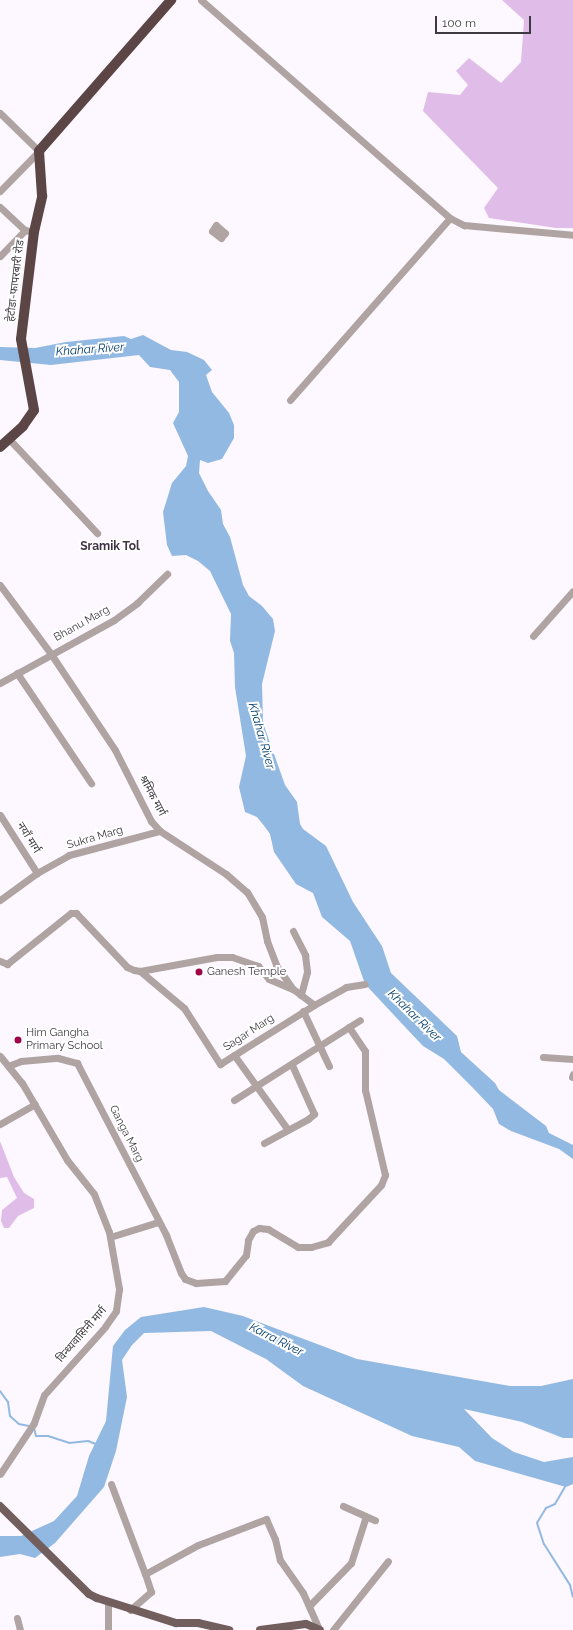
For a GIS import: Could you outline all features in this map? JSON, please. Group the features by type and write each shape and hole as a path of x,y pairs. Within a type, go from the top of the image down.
{"highway":[{"path":"39,151 170,0"},
{"name":"हेटौडा-फापरबारी रोड","path":"0,447 23,426 34,410 21,339 29,231 42,196 39,151"}],"main road":[{"path":"0,1506 89,1594 108,1603 176,1623 198,1623 229,1630"},
{"path":"260,1630 306,1624 319,1629"}],"street":[{"path":"201,0 450,218 464,225 573,235"},
{"path":"0,113 39,151 0,191"},
{"path":"0,207 29,231 0,256"},
{"path":"290,400 450,218"},
{"path":"9,440 97,533"},
{"name":"Bhanu Marg","path":"0,683 51,654 74,644 114,620 137,603 167,574"},
{"name":"श्रमिक मार्ग","path":"0,585 51,654 115,750 151,821 160,831 226,874 247,892 262,917 276,965 293,989 314,1005"},
{"path":"533,636 573,590"},
{"path":"17,673 90,783"},
{"name":"नयाँ मार्ग","path":"0,815 37,873"},
{"name":"Sukra Marg","path":"0,900 37,873 69,855 160,831"},
{"path":"0,961 7,964 71,913 76,913 127,967 140,971 217,957 232,958 258,966 269,979 293,989"},
{"path":"293,931 306,955 308,972 301,995"},
{"name":"Sagar Marg","path":"140,971 184,1008 220,1064 303,1011 346,987 365,984"},
{"path":"303,1011 329,1066"},
{"path":"234,1100 292,1065 360,1020"},
{"name":"Ganga Marg","path":"8,1066 21,1062 58,1058 77,1063 185,1278 196,1283 225,1281 246,1255 250,1236 259,1228 268,1229 298,1247 311,1247 328,1242 381,1185 385,1175 366,1090 365,1051 349,1027"},
{"path":"234,1055 288,1130"},
{"name":"विन्ध्यवासिनी मार्ग","path":"0,1056 35,1104 67,1160 94,1194 110,1237 118,1289 116,1311 105,1327 44,1395 34,1423 0,1474"},
{"path":"543,1057 573,1059"},
{"path":"264,1142 288,1130 314,1114 292,1065"},
{"path":"0,1124 35,1104"},
{"path":"110,1237 158,1222"},
{"path":"111,1484 151,1592 130,1610"},
{"path":"343,1506 375,1520"},
{"path":"309,1606 351,1563 366,1516"},
{"path":"145,1574 198,1545 266,1519 275,1539 280,1560 309,1606 319,1629"},
{"path":"333,1630 388,1561"},
{"path":"108,1603 108,1630"},
{"path":"17,1618 20,1630"}],"shaded area":[{"path":"502,0 573,0 573,228 556,228 489,218 484,208 498,188 423,111 428,92 460,95 468,85 456,71 469,58 501,83 521,62 524,20"},
{"path":"0,1141 14,1177 24,1193 34,1199 34,1208 18,1216 9,1228 4,1228 1,1221 2,1210 17,1198 7,1177 0,1178"}],"water":[{"name":"Khahar River","path":"143,335 171,350 187,352 204,360 212,370 206,375 212,392 229,413 234,425 234,438 222,459 208,463 200,460 199,473 208,491 221,510 223,524 230,537 243,585 249,596 262,606 273,619 275,631 262,684 263,723 285,785 297,802 300,824 303,829 326,846 353,902 382,946 391,973 457,1036 461,1052 495,1083 499,1090 546,1126 549,1133 573,1145 573,1159 559,1149 511,1131 499,1124 493,1109 473,1088 444,1059 423,1046 365,984 350,941 322,917 313,893 296,884 274,852 270,834 265,827 257,817 245,812 239,787 246,756 235,687 234,653 230,641 231,614 210,571 198,561 186,555 172,556 167,545 163,512 172,483 186,466 188,456 173,423 179,412 179,382 170,370 150,367 139,355 51,365 0,360 0,347 35,348 66,342 124,336 131,339"},
{"name":"Karra River","path":"204,1307 243,1316 357,1359 510,1386 541,1386 573,1379 573,1438 563,1438 522,1422 464,1409 492,1438 514,1452 544,1462 573,1457 573,1484 566,1487 475,1461 459,1447 412,1436 303,1386 266,1359 211,1331 144,1333 132,1345 122,1360 127,1397 116,1451 104,1487 55,1543 35,1558 20,1554 0,1557 0,1536 21,1536 54,1521 77,1496 89,1456 106,1421 113,1346 125,1330 141,1317"}],"waterway":[{"path":"0,1391 8,1402 10,1416 19,1424 29,1426"},
{"path":"34,1428 36,1436 48,1436 69,1443 88,1441 96,1444"},
{"path":"566,1485 555,1504 546,1508 537,1523 544,1544 570,1585 573,1597"}],"place":[{"name":"Ganesh Temple","path":"199,972"},
{"name":"Him Gangha Primary School","path":"18,1040"}],"district":[{"name":"Sramik Tol","path":"110,547"}]}
